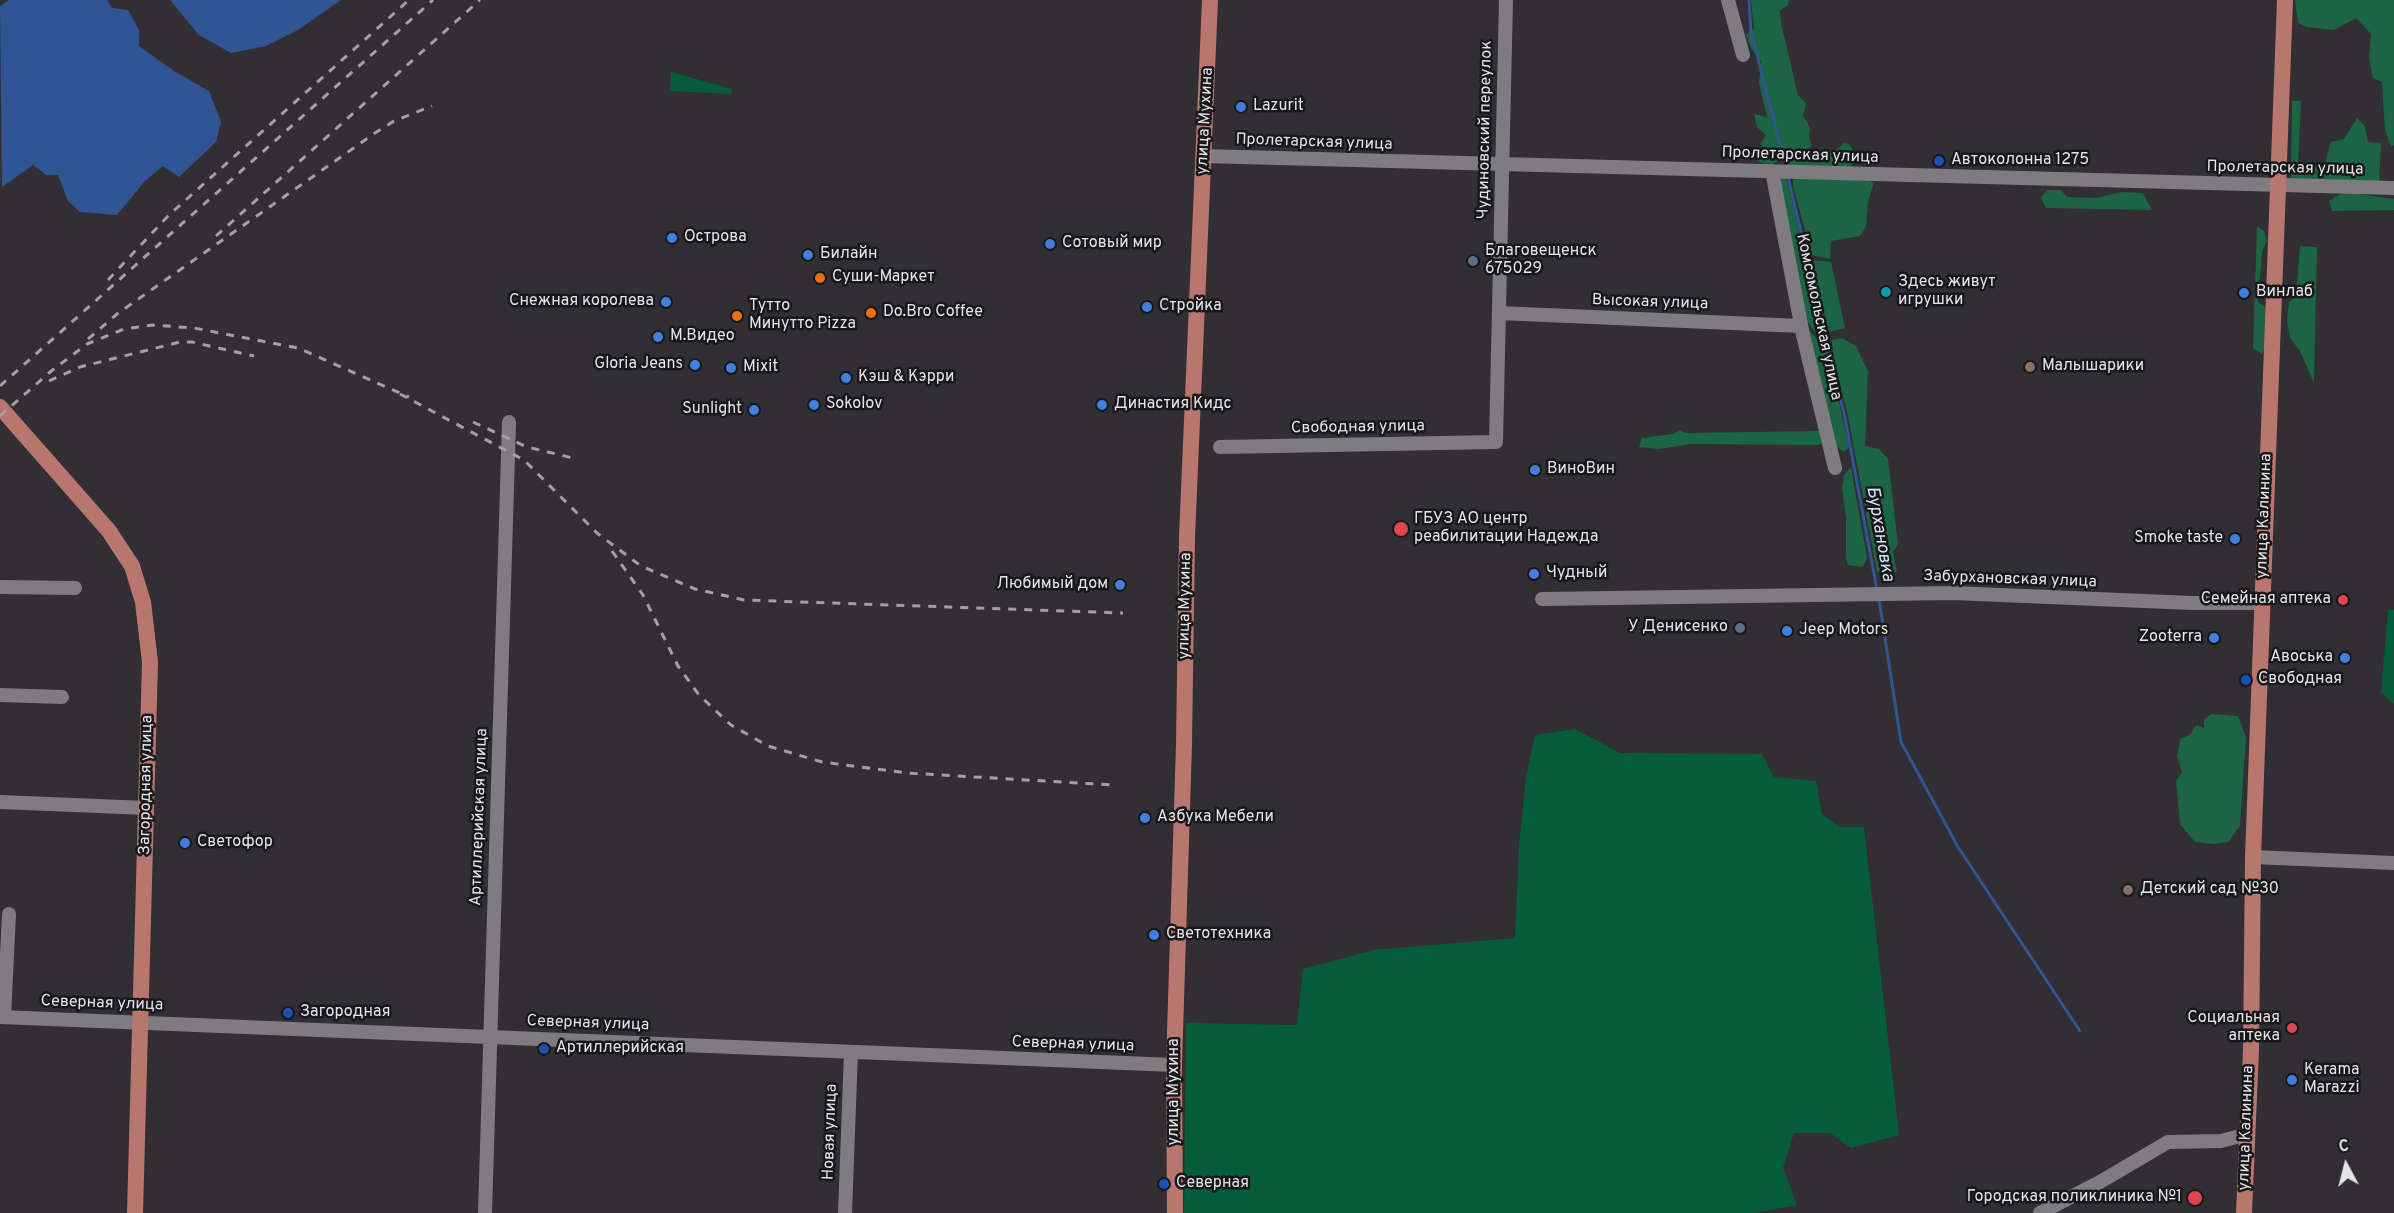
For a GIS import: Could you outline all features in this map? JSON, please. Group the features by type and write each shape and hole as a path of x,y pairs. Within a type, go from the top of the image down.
{"main road":[{"name":"улица Мухина","path":"1175,1213 1174,1065 1184,744 1187,537 1210,0"},
{"name":"улица Калинина","path":"2244,1213 2248,1134 2253,857 2277,185 2286,0"},
{"name":"Загородная улица","path":"0,407 109,531 132,566 143,602 150,662 135,1213"}],"street":[{"name":"Чудиновский переулок","path":"1496,442 1506,0"},
{"path":"1728,0 1743,55"},
{"name":"Пролетарская улица","path":"1204,156 2394,188"},
{"name":"Комсомольская улица","path":"1782,172 1801,326 1835,468"},
{"name":"Высокая улица","path":"1499,314 1801,326"},
{"name":"Артиллерийская улица","path":"485,1213 509,422"},
{"name":"Свободная улица","path":"1220,447 1496,442"},
{"path":"0,586 75,588"},
{"name":"Забурхановская улица","path":"1542,599 1975,593 2192,603 2262,603"},
{"path":"0,695 62,697"},
{"path":"0,802 147,808"},
{"path":"2253,857 2394,863"},
{"path":"2,1017 9,914"},
{"name":"Северная улица","path":"2,1017 1174,1065"},
{"name":"Новая улица","path":"845,1213 851,1052"},
{"path":"2040,1213 2100,1182 2168,1142 2221,1141 2248,1134"}],"green space":[{"path":"1751,0 1789,0 1788,5 1780,10 1781,23 1798,95 1806,103 1803,116 1810,127 1809,138 1812,147 1805,150 1785,151 1777,162 1769,165 1756,161 1756,154 1764,149 1761,143 1766,135 1757,127 1754,114 1767,117 1759,83 1761,61 1751,48 1746,35 1754,28"},
{"path":"2295,0 2394,0 2394,145 2391,147 2385,130 2382,82 2373,78 2369,58 2371,34 2356,18 2334,30 2307,27 2298,23"},
{"path":"671,72 732,89 731,94 670,91"},
{"path":"2292,101 2301,101 2298,165 2324,166 2331,142 2344,139 2357,118 2365,126 2368,142 2381,143 2379,183 2291,180"},
{"path":"1844,143 1849,144 1856,155 1850,170 1794,167 1787,164 1786,157 1811,156 1820,150 1836,150"},
{"path":"1776,174 1785,174 1793,204 1821,328 1814,331 1804,317"},
{"path":"1793,178 1864,178 1874,183 1868,201 1866,227 1860,236 1831,241 1830,259 1812,255 1793,187"},
{"path":"2047,190 2061,190 2067,197 2097,198 2120,192 2143,193 2152,210 2046,208 2041,198"},
{"path":"2344,192 2394,199 2394,210 2332,211 2329,201"},
{"path":"2257,226 2264,231 2267,241 2262,252 2258,302 2267,309 2266,345 2262,354 2253,348"},
{"path":"2300,246 2317,247 2314,383 2300,351 2290,338 2287,320 2289,303 2294,297 2297,284"},
{"path":"1811,260 1831,262 1845,328 1829,332"},
{"path":"1807,329 1820,341 1828,353 1849,447 1844,452 1835,445"},
{"path":"1842,338 1856,346 1868,371 1865,446 1879,449 1888,459 1898,545 1893,551 1897,572 1877,572 1848,416 1833,356 1832,340"},
{"path":"1680,430 1686,433 1819,431 1824,443 1817,445 1691,444 1659,449 1639,447 1642,438 1673,434"},
{"path":"1851,467 1867,558 1863,567 1848,565 1846,559 1846,518 1842,488 1844,475"},
{"path":"2388,610 2394,610 2394,704 2381,692"},
{"path":"2211,714 2238,716 2246,737 2240,826 2228,842 2214,844 2195,842 2180,824 2176,781 2182,772 2177,757 2180,739 2191,734 2196,725 2204,728 2204,720"},
{"path":"1575,729 1620,753 1762,754 1774,777 1816,781 1822,814 1839,827 1864,827 1899,1135 1851,1148 1830,1133 1794,1133 1783,1168 1797,1205 1754,1213 1184,1213 1186,1023 1297,1025 1303,969 1374,950 1515,938 1519,846 1526,776 1535,735"}],"water":[{"path":"9,0 107,0 112,8 128,10 139,30 139,46 174,71 209,91 221,122 216,142 179,177 163,166 145,181 117,215 80,212 68,201 58,175 46,175 33,165 2,187 0,6"},
{"path":"170,0 341,0 298,30 266,46 231,53 199,35"}],"waterway":[{"name":"Бурхановка","path":"1749,0 1751,32 1786,168"},
{"name":"Бурхановка","path":"1788,177 1845,418 1877,590"},
{"name":"Бурхановка","path":"1879,599 1901,742 1958,847 2080,1031"}],"railway":[{"path":"108,280 169,215 409,0"},
{"path":"0,386 433,0"},
{"path":"216,236 480,0"},
{"path":"88,339 117,314 375,133 394,121 432,106"},
{"path":"0,416 50,372 87,344 124,329 153,325 194,328 298,348 409,397"},
{"path":"49,381 80,367 180,342 192,342 254,356"},
{"path":"400,394 524,460 597,533 641,566 695,589 744,600 1123,613"},
{"path":"473,422 527,447 577,459"},
{"path":"612,551 643,595 678,666 699,695 731,725 768,746 822,762 907,773 1113,785"}],"place":[{"name":"Lazurit","path":"1241,107"},
{"name":"Автоколонна 1275","path":"1939,161"},
{"name":"Острова","path":"672,238"},
{"name":"Сотовый мир","path":"1050,244"},
{"name":"Билайн","path":"808,255"},
{"name":"Благовещенск 675029","path":"1473,261"},
{"name":"Суши-Маркет","path":"820,278"},
{"name":"Здесь живут игрушки","path":"1886,292"},
{"name":"Винлаб","path":"2244,293"},
{"name":"Снежная королева","path":"666,302"},
{"name":"Стройка","path":"1147,307"},
{"name":"Do.Bro Coffee","path":"871,313"},
{"name":"Тутто Минутто Pizza","path":"737,316"},
{"name":"М.Видео","path":"658,337"},
{"name":"Gloria Jeans","path":"695,365"},
{"name":"Малышарики","path":"2030,367"},
{"name":"Mixit","path":"731,368"},
{"name":"Кэш & Кэрри","path":"846,378"},
{"name":"Sokolov","path":"814,405"},
{"name":"Династия Кидс","path":"1102,405"},
{"name":"Sunlight","path":"754,410"},
{"name":"ВиноВин","path":"1535,470"},
{"name":"ГБУЗ АО центр реабилитации Надежда","path":"1401,529"},
{"name":"Smoke taste","path":"2235,539"},
{"name":"Чудный","path":"1534,574"},
{"name":"Любимый дом","path":"1120,585"},
{"name":"Семейная аптека","path":"2343,600"},
{"name":"У Денисенко","path":"1740,628"},
{"name":"Jeep Motors","path":"1787,631"},
{"name":"Zooterra","path":"2214,638"},
{"name":"Авоська","path":"2345,658"},
{"name":"Свободная","path":"2246,680"},
{"name":"Азбука Мебели","path":"1145,818"},
{"name":"Светофор","path":"185,843"},
{"name":"Детский сад №30","path":"2128,890"},
{"name":"Светотехника","path":"1154,935"},
{"name":"Загородная","path":"288,1013"},
{"name":"Социальная аптека","path":"2292,1028"},
{"name":"Артиллерийская","path":"544,1049"},
{"name":"Kerama Marazzi","path":"2292,1080"},
{"name":"Северная","path":"1164,1184"},
{"name":"Городская поликлиника №1","path":"2195,1198"}]}
